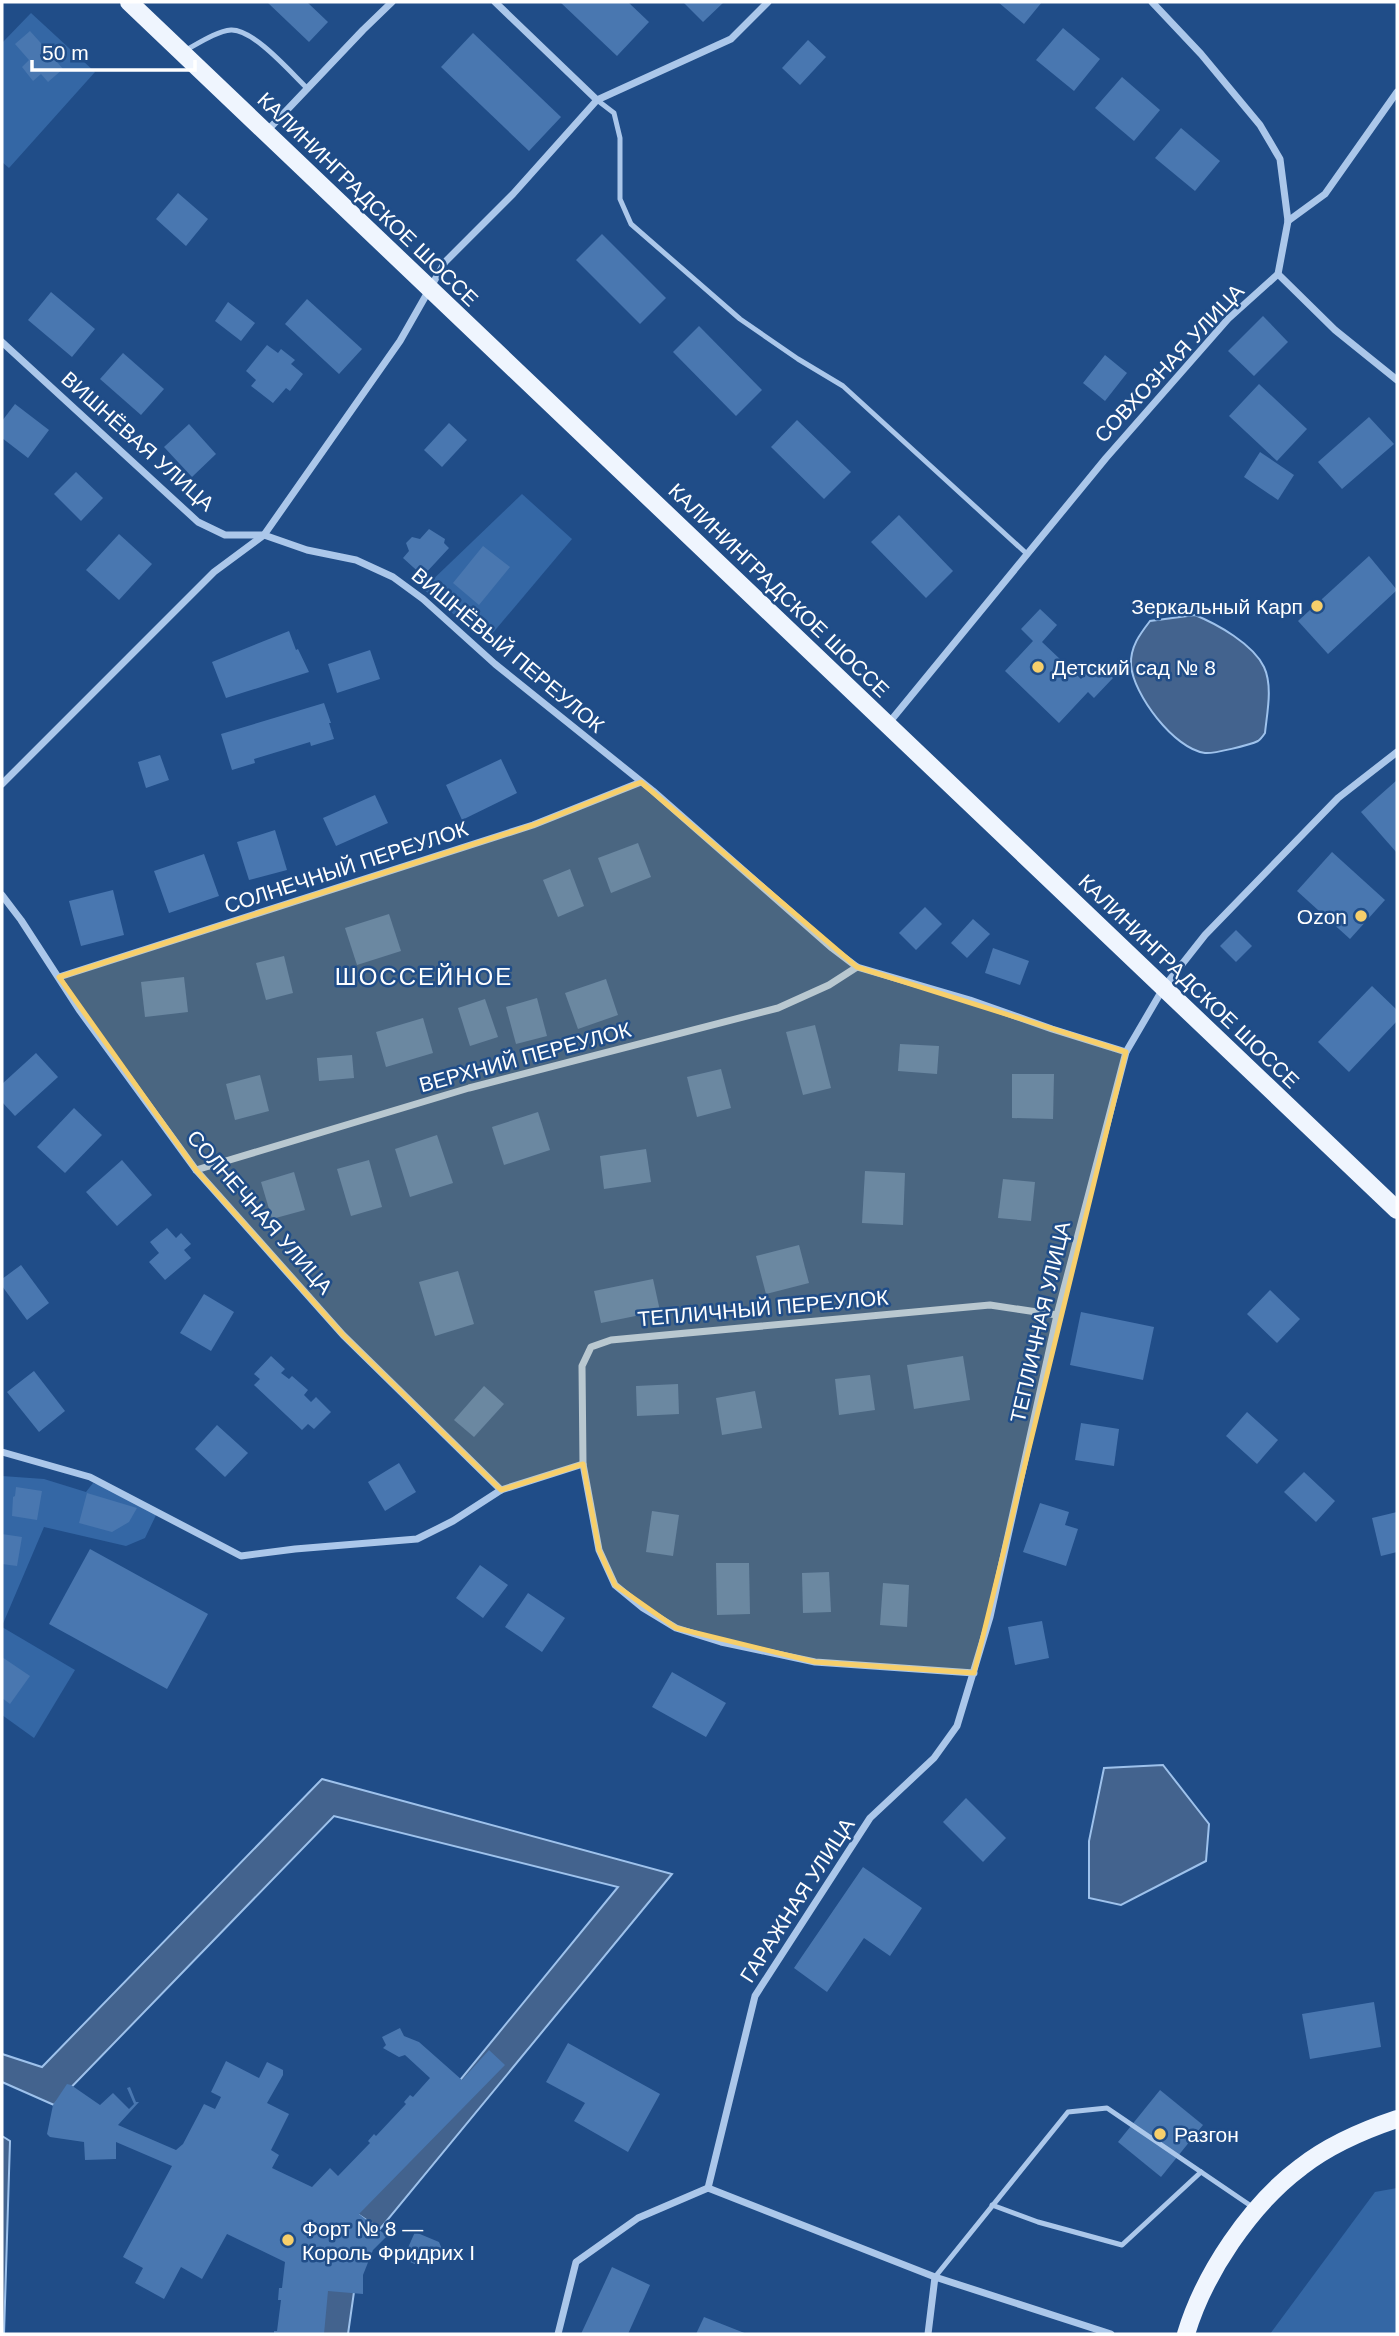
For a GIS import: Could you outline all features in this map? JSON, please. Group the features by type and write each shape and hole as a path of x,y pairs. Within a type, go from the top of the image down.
{"main road":[{"name":"КАЛИНИНГРАДСКОЕ ШОССЕ","path":"129,2 1397,1210"},
{"path":"1186,2334 1193,2310 1214,2268 1265,2200 1300,2167 1338,2143 1397,2119"}],"street":[{"path":"267,132 392,2"},
{"path":"495,2 597,100"},
{"path":"2,784 214,572 264,536 400,341 444,262 513,194 597,100 731,40 768,2"},
{"path":"1152,2 1201,54 1260,125 1280,159 1288,221 1278,274 1335,330 1397,380"},
{"path":"1288,221 1325,194 1397,92"},
{"name":"СОВХОЗНАЯ УЛИЦА","path":"887,724 1106,458 1228,319 1278,274"},
{"name":"ВИШНЁВАЯ УЛИЦА","path":"2,342 198,522 225,535 264,536"},
{"name":"ВИШНЁВЫЙ ПЕРЕУЛОК","path":"264,536 306,550 356,560 393,577 423,599 495,664 641,782 857,967"},
{"path":"1164,988 1205,935 1338,798 1397,752"},
{"name":"СОЛНЕЧНЫЙ ПЕРЕУЛОК","path":"58,978 533,825 641,782"},
{"name":"СОЛНЕЧНАЯ УЛИЦА","path":"2,895 80,1011 196,1170 343,1335 501,1490"},
{"path":"857,967 970,1000 1126,1052"},
{"name":"ВЕРХНИЙ ПЕРЕУЛОК","path":"196,1170 469,1088 778,1008 829,985 857,967"},
{"name":"ТЕПЛИЧНАЯ УЛИЦА","path":"870,1818 934,1758 957,1726 990,1617 1057,1315 1126,1052 1164,988"},
{"name":"ТЕПЛИЧНЫЙ ПЕРЕУЛОК","path":"583,1464 582,1366 591,1347 611,1340 990,1305 1057,1315"},
{"path":"2,1452 90,1477 241,1556 417,1539 453,1521 501,1490 583,1464 599,1549 615,1585 643,1608 676,1628 721,1642 815,1662 974,1673"},
{"name":"ГАРАЖНАЯ УЛИЦА","path":"708,2188 755,1996 870,1818"},
{"path":"558,2334 576,2262 638,2218 708,2188 935,2277 1111,2334"},
{"path":"928,2334 935,2277"}],"lane":[{"path":"182,52 232,30 252,37 308,89"},
{"path":"597,100 614,113 621,138 620,199 631,224 740,319 843,386 1027,554"},
{"path":"935,2277 1068,2112 1107,2108 1257,2210"},
{"path":"992,2205 1038,2222 1122,2245 1201,2172"}],"highlighted area":[{"path":"641,782 857,967 1126,1052 974,1673 815,1662 676,1628 615,1585 599,1550 583,1464 501,1490 343,1335 196,1170 59,977 533,825"}],"shaded area":[{"path":"31,13 95,72 9,168 2,162 2,43"},
{"path":"522,494 572,539 486,641 423,589"},
{"path":"1195,615 1224,629 1243,643 1252,650 1264,667 1269,691 1268,708 1265,733 1258,741 1209,753 1193,749 1168,731 1147,705 1139,690 1133,677 1131,658 1136,641 1146,626 1150,621"},
{"path":"2,1476 44,1479 86,1492 93,1483 123,1492 158,1511 145,1538 126,1546 44,1527 2,1626"},
{"path":"2,1627 75,1670 34,1738 2,1715"},
{"path":"1163,1765 1209,1824 1206,1861 1121,1905 1089,1898 1089,1841 1104,1768"},
{"path":"322,1779 672,1874 380,2229 353,2211 618,1887 334,1816 54,2105 2,2082 2,2054 42,2067"},
{"path":"2,2136 10,2141 4,2334 2,2334"},
{"path":"1397,2188 1397,2334 1270,2334 1375,2192"},
{"path":"320,2283 354,2292 348,2334 314,2334"}],"building":[{"path":"267,2 307,2 328,22 309,42"},
{"path":"560,2 628,2 649,22 617,56"},
{"path":"683,2 724,2 703,22"},
{"path":"998,2 1042,2 1024,24"},
{"path":"1063,28 1100,59 1074,91 1036,60"},
{"path":"30,31 48,51 59,53 57,62 63,69 48,82 41,74 33,81 22,67 29,60 15,44"},
{"path":"473,33 561,117 529,151 441,67"},
{"path":"808,40 826,57 800,85 782,68"},
{"path":"1122,77 1160,110 1134,141 1095,108"},
{"path":"1181,128 1220,161 1195,191 1155,158"},
{"path":"178,193 208,219 186,246 156,219"},
{"path":"602,234 666,298 640,324 576,260"},
{"path":"51,292 95,329 72,357 28,320"},
{"path":"307,299 362,349 339,374 285,324"},
{"path":"228,302 255,323 241,341 215,321"},
{"path":"1263,316 1288,342 1254,376 1228,351"},
{"path":"699,326 762,390 736,416 673,352"},
{"path":"267,345 278,353 281,349 295,360 291,364 303,374 290,391 286,388 273,403 251,386 256,380 246,371"},
{"path":"123,353 164,389 141,415 100,379"},
{"path":"1105,355 1127,373 1105,401 1083,383"},
{"path":"1259,384 1307,429 1277,461 1229,416"},
{"path":"15,404 49,430 28,458 2,438 2,421"},
{"path":"1369,417 1394,444 1342,489 1318,462"},
{"path":"797,420 851,472 824,499 771,447"},
{"path":"449,423 467,440 442,467 424,450"},
{"path":"189,424 216,454 192,477 164,447"},
{"path":"1260,452 1294,475 1278,500 1244,477"},
{"path":"76,472 103,498 81,521 54,494"},
{"path":"899,515 953,571 926,598 871,542"},
{"path":"429,529 445,539 444,543 449,548 423,576 403,558 409,551 406,543 412,537 420,539"},
{"path":"119,534 152,564 119,600 86,570"},
{"path":"483,546 510,567 479,605 453,583"},
{"path":"1369,556 1397,590 1328,654 1298,621"},
{"name":"Детский сад № 8","path":"1040,609 1057,625 1042,642 1081,679 1096,663 1113,678 1094,698 1088,692 1059,723 1005,671 1033,641 1021,629"},
{"path":"289,631 309,672 226,698 212,662"},
{"path":"370,650 380,679 337,693 328,664"},
{"path":"324,703 334,739 311,746 310,742 254,759 255,763 232,770 221,734"},
{"path":"160,755 169,780 146,788 138,762"},
{"path":"501,759 517,793 462,820 446,785"},
{"path":"1397,780 1397,853 1361,812"},
{"path":"375,795 388,823 336,846 323,818"},
{"path":"275,830 287,870 249,880 237,842"},
{"path":"638,843 651,877 611,893 598,858"},
{"path":"1332,852 1385,900 1350,939 1297,891"},
{"path":"204,854 219,896 169,913 154,871"},
{"path":"570,869 584,906 558,917 543,880"},
{"path":"113,890 124,935 81,946 69,901"},
{"path":"925,907 942,924 916,950 899,933"},
{"path":"389,914 401,951 357,965 345,928"},
{"path":"973,919 990,934 967,958 951,943"},
{"path":"1236,930 1252,946 1236,962 1220,946"},
{"path":"993,948 1029,961 1020,985 985,973"},
{"path":"284,956 293,993 266,1000 256,963"},
{"path":"184,977 188,1012 145,1017 141,982"},
{"path":"606,979 618,1015 578,1029 565,993"},
{"path":"1372,986 1397,1010 1397,1021 1349,1072 1318,1042"},
{"path":"537,998 547,1036 516,1044 506,1007"},
{"path":"485,999 498,1037 470,1046 458,1008"},
{"path":"423,1018 433,1053 386,1067 376,1032"},
{"path":"815,1025 831,1088 803,1095 786,1032"},
{"path":"900,1044 939,1046 937,1074 898,1071"},
{"path":"36,1053 58,1077 15,1116 2,1102 2,1084"},
{"path":"352,1055 354,1078 319,1081 317,1058"},
{"path":"721,1069 731,1108 697,1117 687,1077"},
{"path":"1012,1074 1054,1074 1053,1119 1012,1118"},
{"path":"260,1075 269,1111 235,1120 226,1084"},
{"path":"74,1108 102,1135 65,1173 37,1147"},
{"path":"538,1112 550,1150 504,1165 492,1127"},
{"path":"437,1135 453,1183 410,1197 395,1149"},
{"path":"646,1149 651,1182 604,1189 600,1156"},
{"path":"122,1160 152,1195 117,1226 86,1192"},
{"path":"369,1160 382,1207 351,1216 337,1169"},
{"path":"865,1171 905,1173 903,1225 862,1223"},
{"path":"294,1172 305,1210 272,1219 261,1182"},
{"path":"1003,1179 1035,1182 1031,1221 998,1218"},
{"path":"167,1228 176,1238 181,1233 191,1244 184,1250 191,1258 165,1280 149,1262 159,1253 150,1242"},
{"path":"799,1245 809,1283 766,1294 756,1256"},
{"path":"21,1265 49,1303 27,1320 2,1286 2,1279"},
{"path":"458,1271 474,1324 435,1336 419,1282"},
{"path":"653,1279 660,1311 601,1323 594,1291"},
{"path":"1270,1290 1300,1319 1277,1343 1247,1314"},
{"path":"204,1294 234,1312 211,1351 180,1333"},
{"path":"1081,1312 1154,1327 1143,1380 1070,1365"},
{"path":"271,1356 285,1369 281,1373 289,1379 292,1376 308,1390 304,1395 311,1402 316,1397 331,1412 314,1429 308,1424 302,1430 254,1385 260,1379 254,1374"},
{"path":"963,1356 970,1400 914,1409 907,1365"},
{"path":"34,1371 65,1411 39,1432 7,1392"},
{"path":"870,1375 875,1410 839,1415 835,1379"},
{"path":"678,1384 679,1414 637,1416 636,1386"},
{"path":"484,1386 504,1404 474,1437 454,1420"},
{"path":"755,1391 762,1428 722,1435 716,1398"},
{"path":"1247,1412 1278,1440 1257,1464 1226,1436"},
{"path":"1081,1423 1119,1429 1114,1466 1075,1460"},
{"path":"217,1425 248,1453 225,1477 195,1449"},
{"path":"399,1463 416,1492 385,1511 368,1482"},
{"path":"1304,1472 1335,1501 1316,1522 1284,1492"},
{"path":"16,1487 42,1491 37,1520 12,1516"},
{"path":"87,1493 137,1508 129,1522 112,1532 79,1523"},
{"path":"1040,1503 1069,1512 1065,1525 1078,1529 1066,1566 1023,1552"},
{"path":"652,1511 679,1515 673,1556 646,1552"},
{"path":"1397,1512 1397,1552 1381,1556 1372,1518"},
{"path":"2,1534 22,1537 17,1566 2,1564"},
{"path":"90,1549 208,1614 167,1689 49,1624"},
{"path":"716,1563 749,1563 750,1614 717,1615"},
{"path":"480,1565 508,1585 483,1618 456,1598"},
{"path":"829,1572 831,1612 803,1613 802,1573"},
{"path":"883,1583 909,1585 907,1627 880,1625"},
{"path":"528,1593 565,1618 542,1652 505,1627"},
{"path":"1042,1621 1049,1658 1015,1665 1008,1627"},
{"path":"2,1657 30,1676 10,1704 2,1698"},
{"path":"672,1672 726,1703 706,1737 652,1707"},
{"path":"966,1798 1006,1838 983,1862 943,1822"},
{"path":"863,1867 922,1908 890,1956 864,1938 827,1992 794,1968"},
{"path":"1374,2002 1381,2047 1310,2059 1302,2014"},
{"path":"400,2028 404,2036 419,2042 462,2080 489,2050 505,2065 359,2214 387,2236 373,2250 363,2275 363,2294 328,2291 324,2334 274,2334 274,2331 277,2331 281,2300 278,2300 279,2288 282,2288 285,2262 227,2234 202,2279 181,2267 164,2299 135,2283 143,2268 123,2257 172,2166 116,2142 116,2159 85,2160 84,2142 50,2137 47,2134 53,2105 67,2084 100,2105 113,2093 129,2109 134,2104 127,2088 130,2087 136,2102 139,2102 118,2125 176,2150 183,2144 204,2104 215,2109 221,2097 211,2092 226,2061 259,2078 267,2062 283,2070 283,2075 267,2103 289,2114 271,2150 279,2155 272,2168 312,2187 330,2168 338,2176 370,2143 368,2141 374,2134 376,2136 406,2104 404,2102 410,2095 413,2097 430,2078 405,2055 399,2057 383,2048 386,2045 382,2037"},
{"path":"568,2043 660,2094 628,2152 574,2121 585,2103 546,2082"},
{"name":"Разгон","path":"1160,2090 1203,2125 1161,2177 1118,2142"},
{"path":"415,2232 439,2242 442,2249 440,2257 432,2260 420,2257 417,2265 403,2259"},
{"path":"612,2267 650,2285 628,2334 581,2334"},
{"path":"704,2317 747,2334 696,2334"}],"place":[{"name":"Зеркальный Карп","path":"1317,606"},
{"name":"Детский сад № 8","path":"1038,667"},
{"name":"Ozon","path":"1361,916"},
{"name":"Разгон","path":"1160,2134"},
{"name":"Форт № 8 — Король Фридрих I","path":"288,2240"}],"district":[{"name":"ШОССЕЙНОЕ","path":"424,976"}]}
